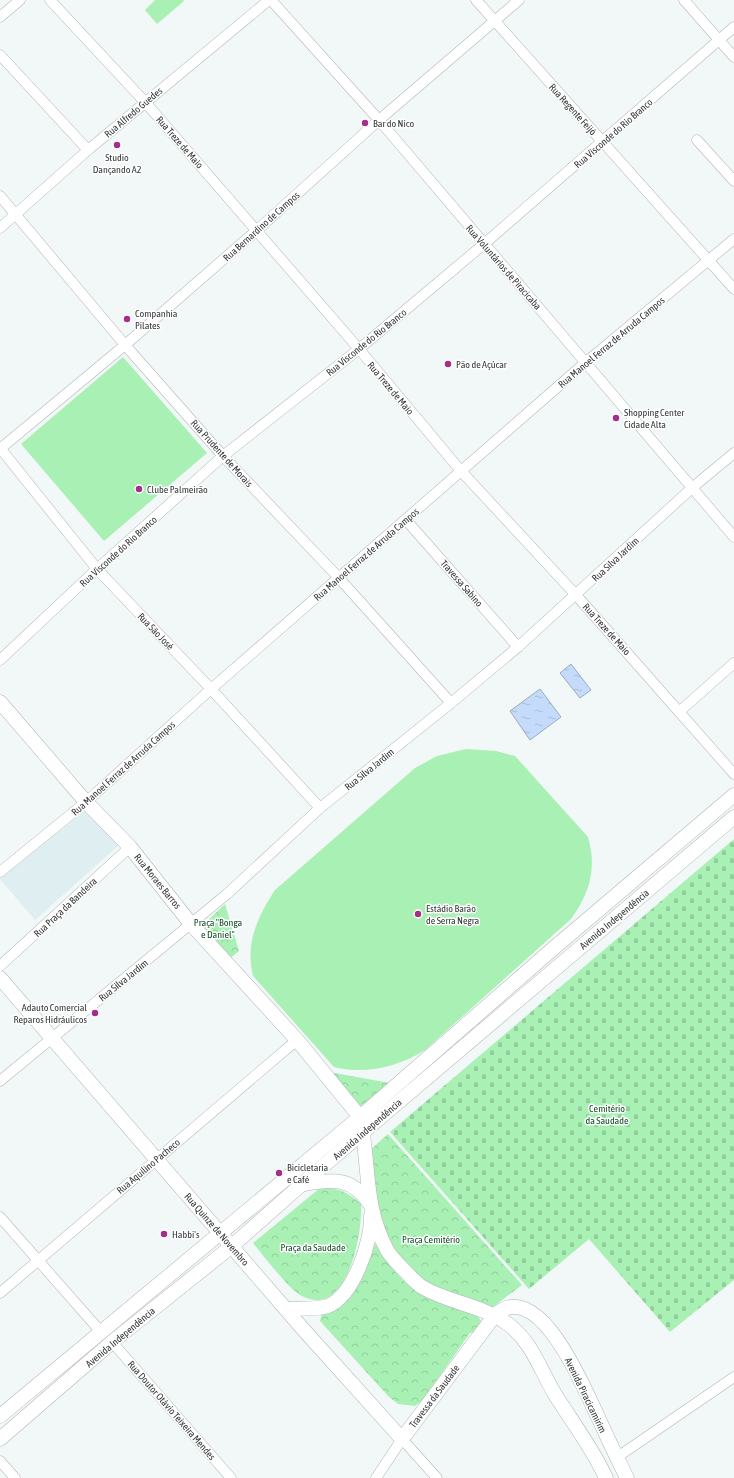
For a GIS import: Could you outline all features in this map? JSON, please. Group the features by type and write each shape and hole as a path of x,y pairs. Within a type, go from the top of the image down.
{"main road":[{"name":"Rua Moraes Barros","path":"0,702 86,802 130,847 191,924 297,1040 360,1117"},
{"name":"Avenida Independência","path":"0,1416 222,1234 734,795"},
{"path":"622,913 633,896 734,809"},
{"name":"Avenida Independência","path":"0,1439 112,1342 232,1246 302,1184 734,817"},
{"name":"Rua Quinze de Novembro","path":"0,978 286,1309 402,1439"},
{"name":"Avenida Piracicamirim","path":"360,1117 363,1133 366,1179 371,1206 387,1250 399,1265 421,1286 495,1315 528,1342 562,1405 596,1456 606,1478"},
{"path":"286,1309 321,1308 335,1302 344,1294 362,1260 372,1226 371,1206 355,1188 341,1182 326,1180 302,1184"},
{"name":"Avenida Piracicamirim","path":"495,1315 502,1308 508,1306 518,1307 534,1314 548,1328 574,1367 616,1458 627,1478"},
{"name":"Travessa da Saudade","path":"402,1439 495,1315"},
{"path":"562,1405 583,1428 616,1458"}],"street":[{"path":"0,17 20,0"},
{"name":"Rua Treze de Maio","path":"50,0 145,102 359,349 461,472 576,595 680,710 734,774"},
{"name":"Rua Alfredo Guedes","path":"0,228 88,150 270,0"},
{"name":"Rua Voluntários de Piracicaba","path":"270,0 379,120 734,537"},
{"name":"Rua Regente Feijó","path":"476,0 734,290"},
{"name":"Rua Bernardino de Campos","path":"0,448 125,344 256,231 379,120 519,0"},
{"path":"684,0 734,57"},
{"name":"Rua Visconde do Rio Branco","path":"0,660 97,569 223,456 359,349 603,142 734,27"},
{"path":"0,55 88,150"},
{"path":"697,140 734,181"},
{"name":"Rua Prudente de Morais","path":"0,196 125,344 223,456 339,578 451,704"},
{"name":"Rua Manoel Ferraz de Arruda Campos","path":"0,872 86,802 211,689 585,363 734,239"},
{"name":"Rua São José","path":"0,448 97,569 211,689 320,808"},
{"name":"Rua Silva Jardim","path":"0,1081 191,924 320,808 451,704 518,647 693,487 734,453"},
{"name":"Travessa Sabino","path":"406,520 518,647"},
{"path":"680,710 734,663"},
{"name":"Rua Praça da Bandeira","path":"0,966 130,847"},
{"name":"Rua Aquilino Pacheco","path":"0,1293 156,1158 297,1040"},
{"path":"0,1217 101,1332"},
{"name":"Rua Doutor Otávio Teixeira Mendes","path":"112,1342 231,1478"},
{"path":"616,1458 734,1377"},
{"name":"Travessa da Saudade","path":"376,1478 402,1439"},
{"name":"Rua Quinze de Novembro","path":"402,1439 437,1478"},
{"path":"0,1460 15,1478"}],"shaded area":[{"path":"86,810 118,846 35,920 0,879"}],"green space":[{"path":"155,0 184,1 157,24 145,10"},
{"path":"123,357 207,453 104,541 21,444"},
{"name":"Estádio Barão de Serra Negra","path":"466,749 496,751 515,756 588,837 591,848 592,870 583,900 571,919 425,1050 404,1061 381,1068 358,1070 334,1067 253,976 251,964 252,942 258,921 275,890 415,768 437,756"},
{"name":"Cemitério da Saudade","path":"734,839 734,1280 670,1332 589,1239 529,1289 390,1132"},
{"name":"Praça \"Bonga e Daniel\"","path":"225,904 239,951 229,959 201,927"},
{"path":"329,1072 390,1083 357,1109"},
{"name":"Praça Cemitério","path":"388,1134 522,1285 490,1309 420,1280 392,1250 383,1229 375,1194 369,1151"},
{"name":"Praça da Saudade","path":"320,1188 342,1191 351,1196 361,1204 361,1217 355,1253 349,1270 340,1286 330,1296 316,1300 300,1295 295,1291 282,1279 253,1243"},
{"path":"373,1244 377,1245 393,1270 416,1291 449,1307 477,1315 481,1321 479,1331 470,1333 422,1401 415,1406 398,1404 389,1397 320,1321 322,1313"}],"water":[{"path":"571,664 591,690 580,698 560,673"},
{"path":"540,689 561,717 530,740 510,711"}],"place":[{"name":"Bar do Nico","path":"365,123"},
{"name":"Studio Dançando A2","path":"117,145"},
{"name":"Companhia Pilates","path":"127,319"},
{"name":"Pão de Açúcar","path":"448,364"},
{"name":"Shopping Center Cidade Alta","path":"616,418"},
{"name":"Clube Palmeirão","path":"139,489"},
{"name":"Estádio Barão de Serra Negra","path":"418,914"},
{"name":"Adauto Comercial Reparos Hidráulicos","path":"95,1013"},
{"name":"Bicicletaria e Café","path":"279,1173"},
{"name":"Habbi's","path":"164,1234"}]}
